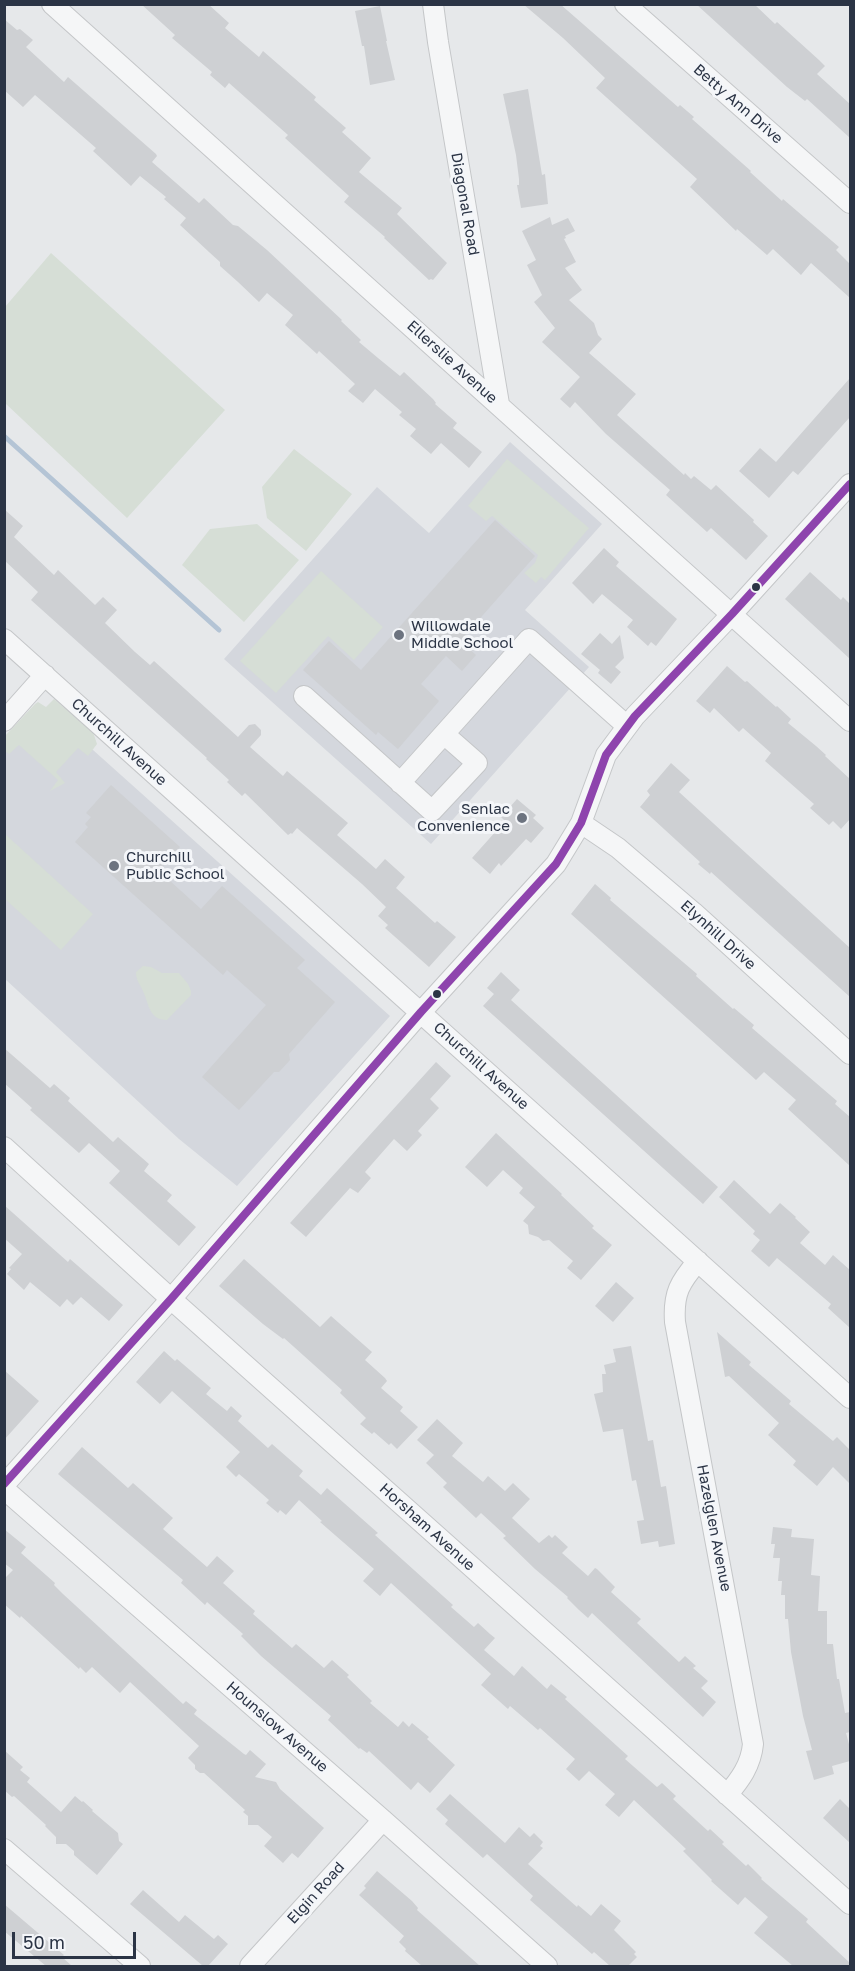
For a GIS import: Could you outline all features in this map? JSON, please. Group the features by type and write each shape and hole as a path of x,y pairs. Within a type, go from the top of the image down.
{"street":[{"name":"Ellerslie Avenue","path":"52,4 850,721"},
{"name":"Diagonal Road","path":"433,4 499,404"},
{"name":"Betty Ann Drive","path":"625,4 850,203"},
{"path":"4,1487 421,1012 556,864 581,823 606,755 627,726 850,484"},
{"name":"Churchill Avenue","path":"4,639 850,1398"},
{"path":"400,783 529,639 627,726"},
{"path":"4,721 45,675"},
{"path":"304,696 432,812 477,763 444,734"},
{"name":"Elynhill Drive","path":"581,823 618,848 702,920 850,1054"},
{"name":"Horsham Avenue","path":"4,1148 850,1904"},
{"name":"Hazelglen Avenue","path":"698,1261 684,1277 677,1291 674,1303 675,1322 752,1738 750,1759 742,1776 727,1795"},
{"name":"Hounslow Avenue","path":"4,1487 547,1966"},
{"name":"Elgin Road","path":"250,1966 383,1820"},
{"path":"4,1849 140,1966"}],"shaded area":[{"path":"51,253 225,410 127,518 5,403 5,307"},
{"name":"Willowdale Middle School","path":"510,442 602,524 525,610 589,667 431,844 224,659 377,487 429,533"},
{"path":"294,449 352,494 306,551 267,518 262,487"},
{"path":"507,459 589,528 545,580 541,577 536,583 524,573 535,563 538,555 492,516 486,521 468,506"},
{"path":"257,524 299,560 244,622 182,565 210,529"},
{"path":"321,571 383,627 354,660 328,636 276,693 240,661"},
{"path":"54,699 93,732 97,744 88,756 78,748 56,772 65,783 50,791 58,780 19,745 9,754 5,751 4,737 35,704 38,702 46,707"},
{"name":"Churchill Public School","path":"45,707 390,1016 237,1186 179,1139 5,979 5,753"},
{"path":"5,834 93,914 61,950 5,899"},
{"path":"143,966 151,967 162,973 179,973 188,984 191,995 167,1020 156,1017 148,1006 136,975 136,972"}],"building":[{"path":"141,4 208,4 229,23 225,28 259,57 263,51 316,97 314,100 346,128 342,132 371,158 359,172 402,208 397,214 447,263 433,280 429,280 385,237 344,202 349,196 285,138 288,135 229,83 225,88 210,75 212,72 172,38 175,35"},
{"path":"523,4 560,4 678,107 680,105 694,117 692,119 782,201 783,199 839,247 836,250 850,264 850,298 811,263 801,275 773,249 767,255 737,229 736,231 690,187 697,179 596,88 605,78"},
{"path":"696,4 754,4 775,24 777,22 825,66 817,74 850,104 850,138 807,99 805,101 787,87"},
{"path":"380,6 395,80 370,85 364,46 362,46 355,11"},
{"path":"4,19 33,40 26,47 64,82 68,77 156,154 152,162 199,203 204,198 233,225 238,226 267,250 342,320 361,340 359,342 400,376 404,372 433,399 435,404 457,423 453,428 482,452 469,468 441,443 431,454 410,436 416,429 399,415 402,412 375,389 363,403 348,391 355,384 319,351 317,354 285,325 293,315 267,293 259,302 220,266 220,262 180,225 186,218 164,199 166,197 140,176 131,186 93,151 96,148 35,95 23,107 4,90"},
{"path":"528,89 542,175 545,174 548,204 521,208 517,185 519,185 519,179 516,155 503,94"},
{"path":"550,217 552,225 568,218 575,231 565,236 564,239 576,262 565,268 582,290 569,300 594,323 602,339 589,353 636,394 617,415 684,475 685,473 691,479 694,476 711,490 716,485 754,520 753,522 768,536 746,560 711,528 707,532 666,495 670,490 606,434 575,402 570,408 560,399 580,377 542,342 555,328 534,302 542,295 527,265 536,260 522,231"},
{"path":"850,378 850,417 798,475 793,471 769,498 739,471 760,448 776,462"},
{"path":"4,509 23,526 14,537 54,575 58,570 95,605 103,597 117,610 105,623 135,652 150,665 154,661 238,737 249,725 255,724 261,730 261,735 250,747 283,776 287,771 348,823 337,835 376,869 385,859 405,877 396,888 435,923 437,921 456,937 429,967 385,928 388,925 378,916 386,907 362,884 297,828 288,835 245,793 242,796 207,758 31,600 38,592 4,560"},
{"path":"495,520 535,556 460,641 476,655 462,671 446,656 421,684 439,701 398,749 378,732 376,735 303,670 329,641 361,670"},
{"path":"604,548 619,562 616,566 677,619 656,646 651,642 648,646 627,627 633,620 602,594 593,604 572,583"},
{"path":"810,572 841,600 843,597 850,604 850,659 785,599"},
{"path":"600,633 612,644 620,635 624,658 615,667 621,672 611,684 598,673 600,670 581,654"},
{"path":"727,666 777,706 791,719 788,723 850,779 850,819 841,829 833,821 829,825 810,808 814,804 765,761 771,753 743,728 739,732 714,708 710,713 696,701"},
{"path":"671,763 690,780 679,792 850,948 850,997 711,872 710,874 698,864 700,862 640,807 650,795 647,791"},
{"path":"111,785 180,847 159,871 201,909 222,886 305,960 297,968 335,1002 289,1054 290,1060 279,1072 274,1072 239,1110 202,1077 266,1005 227,970 223,975 75,842 88,827 85,824 91,817 86,813"},
{"path":"517,799 536,815 533,818 544,828 531,843 526,839 501,866 499,863 490,874 472,858 505,821 501,817"},
{"path":"595,884 611,898 610,900 754,1025 752,1028 837,1101 835,1104 850,1117 850,1166 788,1109 796,1100 764,1072 756,1080 571,914"},
{"path":"501,972 520,990 511,1000 718,1187 703,1204 483,1006 494,994 487,988"},
{"path":"4,1048 50,1088 54,1084 70,1098 68,1101 113,1142 118,1137 149,1164 144,1171 172,1195 167,1201 196,1227 179,1246 109,1183 120,1171 89,1143 79,1153 30,1110 32,1108 4,1083"},
{"path":"436,1062 451,1076 430,1099 439,1108 418,1131 422,1135 407,1151 394,1139 365,1172 371,1178 358,1193 350,1188 306,1237 290,1223"},
{"path":"496,1133 562,1194 594,1226 592,1228 612,1245 581,1280 567,1268 573,1261 549,1240 543,1241 529,1234 528,1225 523,1221 535,1207 519,1193 523,1188 503,1170 487,1187 465,1167"},
{"path":"734,1180 770,1214 780,1203 796,1217 810,1232 800,1243 825,1265 833,1255 850,1270 850,1328 828,1308 831,1304 777,1258 769,1267 751,1251 760,1240 753,1234 755,1231 719,1197"},
{"path":"4,1205 68,1262 70,1259 123,1305 109,1321 81,1297 73,1305 67,1299 60,1307 30,1282 24,1290 7,1274 11,1269 9,1268 22,1254 4,1238"},
{"path":"244,1259 320,1327 331,1316 372,1352 365,1360 387,1381 381,1388 403,1407 400,1411 418,1427 397,1449 360,1424 366,1418 340,1393 342,1390 284,1338 263,1324 219,1286"},
{"path":"616,1282 634,1298 613,1322 595,1306"},
{"path":"717,1332 751,1362 749,1365 791,1401 789,1404 833,1441 837,1437 850,1450 850,1484 833,1467 817,1486 793,1465 796,1461 768,1435 779,1423 729,1376 725,1377"},
{"path":"631,1346 648,1441 653,1440 661,1487 666,1486 675,1544 659,1547 658,1541 641,1544 637,1521 644,1520 636,1480 632,1481 623,1429 603,1432 594,1394 603,1392 602,1374 606,1374 604,1365 616,1362 613,1349"},
{"path":"164,1351 211,1388 206,1394 227,1411 231,1406 242,1416 238,1421 268,1448 272,1444 303,1471 299,1476 321,1495 327,1488 378,1533 375,1535 453,1605 451,1607 474,1627 478,1623 495,1638 484,1650 514,1676 522,1666 547,1689 551,1684 567,1697 565,1699 628,1756 625,1759 657,1787 662,1783 676,1796 673,1799 708,1831 710,1829 724,1842 722,1844 746,1866 748,1864 761,1879 808,1919 806,1922 850,1963 850,1966 793,1966 754,1933 768,1917 745,1897 738,1905 683,1851 686,1849 634,1800 619,1817 605,1805 615,1794 589,1771 579,1781 566,1769 575,1759 540,1728 538,1730 510,1706 508,1709 481,1685 491,1674 391,1583 380,1596 363,1581 374,1569 320,1522 322,1521 299,1500 286,1515 280,1510 278,1513 266,1503 269,1500 245,1479 239,1474 236,1477 226,1467 240,1452 172,1391 160,1404 136,1382"},
{"path":"4,1370 39,1401 4,1440"},
{"path":"437,1419 463,1443 452,1456 483,1482 488,1476 505,1491 513,1483 530,1499 512,1518 539,1543 549,1535 552,1538 555,1535 568,1547 562,1553 588,1576 595,1568 615,1587 611,1592 641,1619 637,1623 679,1662 685,1656 696,1666 693,1668 708,1681 701,1688 716,1702 703,1717 592,1613 588,1618 579,1610 568,1597 503,1538 506,1536 481,1513 476,1518 443,1487 447,1483 426,1463 434,1455 417,1440"},
{"path":"82,1447 128,1488 133,1483 173,1518 163,1529 207,1567 217,1556 234,1571 223,1583 255,1611 253,1614 292,1648 296,1644 324,1668 332,1660 372,1701 370,1703 398,1727 403,1721 409,1727 412,1723 429,1737 427,1739 455,1765 430,1793 418,1782 411,1790 369,1751 367,1753 359,1749 328,1720 331,1716 261,1656 241,1636 243,1634 207,1602 205,1605 181,1583 183,1580 58,1474"},
{"path":"773,1527 792,1529 791,1537 814,1539 811,1575 820,1576 818,1611 827,1611 827,1644 833,1644 837,1679 839,1679 845,1713 850,1712 850,1732 846,1733 850,1748 850,1761 832,1766 834,1774 814,1780 806,1751 812,1750 791,1652 788,1619 785,1619 785,1595 781,1595 782,1581 778,1581 780,1558 773,1558 775,1544 771,1544"},
{"path":"4,1529 26,1547 21,1553 55,1583 54,1585 63,1594 183,1704 186,1701 197,1710 194,1714 244,1754 246,1755 250,1750 266,1764 255,1777 276,1782 280,1789 324,1828 298,1858 292,1853 283,1863 264,1846 272,1837 258,1825 248,1825 248,1816 243,1812 245,1810 204,1773 195,1769 195,1765 188,1758 199,1746 130,1682 120,1693 92,1667 86,1673 80,1667 79,1669 21,1616 20,1618 4,1604 4,1579 13,1570 4,1563"},
{"path":"4,1750 23,1767 20,1770 30,1778 27,1782 61,1812 75,1796 118,1833 119,1841 123,1844 97,1875 74,1855 74,1851 66,1844 56,1844 56,1837 46,1825 4,1790"},
{"path":"450,1794 505,1843 519,1827 530,1837 534,1833 543,1842 540,1846 543,1848 528,1864 577,1907 578,1905 591,1916 601,1904 621,1921 614,1930 636,1952 634,1954 637,1957 628,1966 610,1966 594,1952 592,1954 530,1900 533,1896 487,1854 483,1858 445,1824 448,1820 436,1809"},
{"path":"840,1799 850,1809 850,1843 823,1818"},
{"path":"377,1871 480,1966 422,1966 405,1951 406,1949 399,1942 404,1936 359,1895"},
{"path":"143,1890 179,1922 185,1915 214,1939 218,1935 228,1944 208,1966 203,1966 130,1904"},
{"path":"4,1904 64,1955 62,1957 72,1966 46,1966 4,1931"}],"waterway":[{"path":"4,436 219,630"}],"transit line":[{"path":"4,1484 171,1299 421,1012 556,864 581,823 606,755 635,716 732,614 850,484"}],"place":[{"name":"Willowdale Middle School","path":"399,635"},
{"name":"Senlac Convenience","path":"522,818"},
{"name":"Churchill Public School","path":"114,866"}]}
